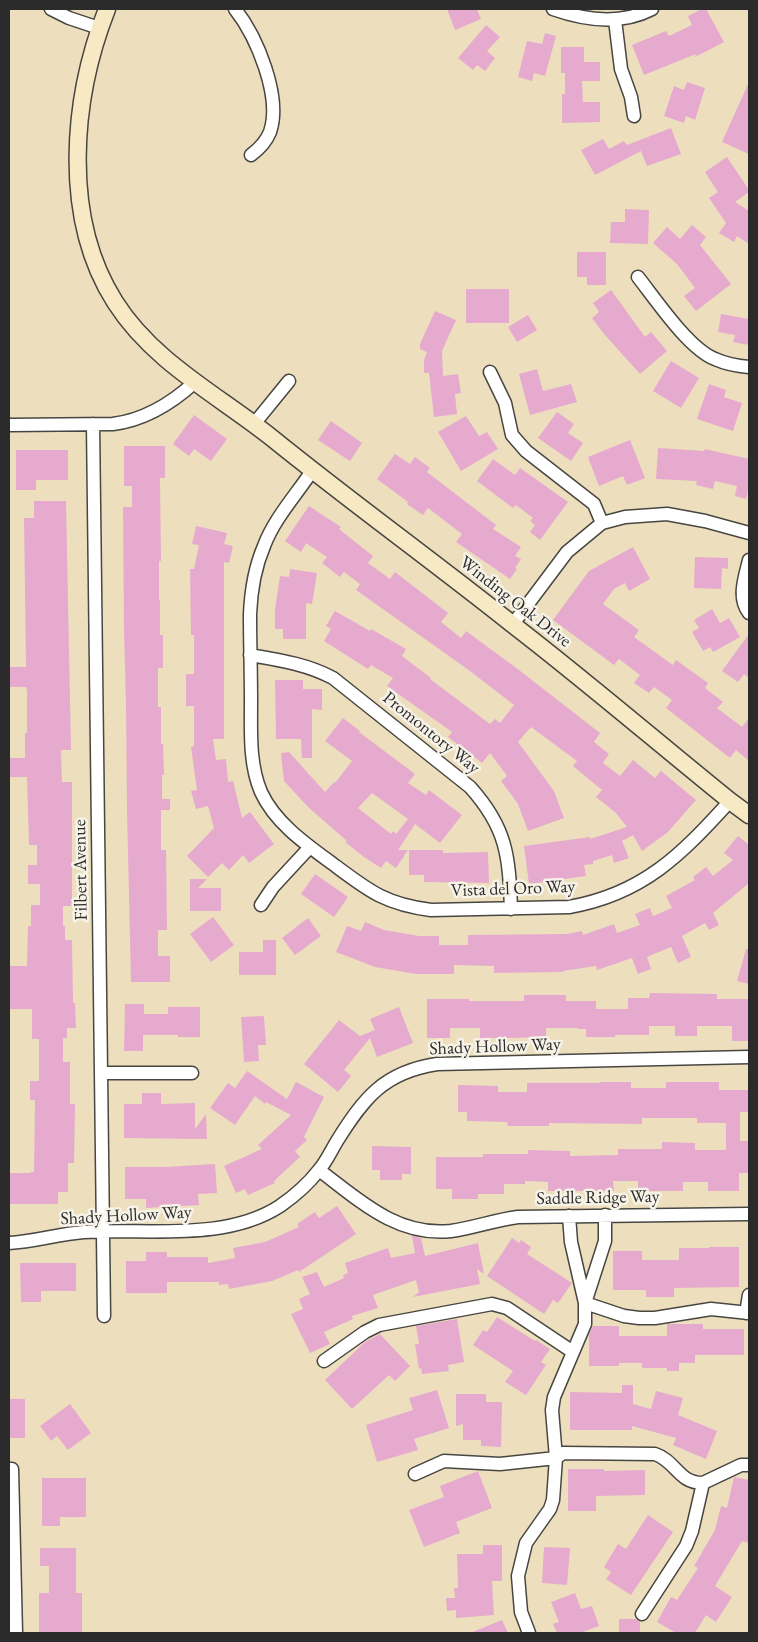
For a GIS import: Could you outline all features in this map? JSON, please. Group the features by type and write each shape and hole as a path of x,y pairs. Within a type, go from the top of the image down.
{"street":[{"path":"51,9 69,18 100,28"},
{"name":"Winding Oak Drive","path":"107,9 85,82 79,122 78,174 82,213 87,236 103,280 128,321 161,355 254,424 312,471 513,624 749,815"},
{"path":"236,9 258,46 272,95 273,113 269,134 258,150 251,155"},
{"path":"552,9 590,18 615,20 641,15 652,9"},
{"path":"615,20 621,69 631,97 634,116"},
{"path":"638,277 694,346 714,359 732,365 749,367"},
{"path":"490,372 505,403 512,435 526,450 594,504 602,523"},
{"path":"254,424 289,381"},
{"path":"9,425 125,422 144,416 164,406 195,382"},
{"name":"Filbert Avenue","path":"93,424 104,1316"},
{"name":"Vista del Oro Way","path":"312,471 277,522 264,545 251,593 250,655 252,747 256,775 270,807 294,834 310,847 372,893 395,903 431,910 569,907 615,895 639,883 678,855 695,840 730,801"},
{"path":"513,624 567,552 602,523 625,517 667,514 705,521 749,533"},
{"path":"749,560 742,588 745,607 749,612"},
{"name":"Promontory Way","path":"250,655 308,667 333,678 470,787 487,807 500,830 507,858 511,909"},
{"path":"261,904 273,886 310,847"},
{"name":"Shady Hollow Way","path":"9,1243 27,1242 75,1233 103,1231 203,1230 244,1222 266,1214 282,1205 319,1170 356,1112 369,1097 396,1076 424,1066 438,1064 749,1057"},
{"path":"101,1074 192,1073"},
{"name":"Saddle Ridge Way","path":"319,1170 356,1198 400,1225 426,1232 449,1231 518,1217 749,1214"},
{"path":"585,1304 605,1240 605,1215"},
{"path":"529,1633 521,1612 518,1576 526,1544 550,1509 553,1500 556,1458 553,1404 558,1385 585,1324 585,1304 572,1242 569,1216"},
{"path":"585,1304 624,1316 639,1318 655,1318 711,1309 748,1313 749,1295"},
{"path":"324,1361 365,1332 379,1325 492,1304 507,1308 573,1352"},
{"path":"415,1474 444,1461 500,1464 556,1458 563,1453 655,1454 663,1456 683,1478 703,1483 741,1465 749,1465"},
{"path":"9,1469 12,1469 16,1633"},
{"path":"642,1614 686,1546 692,1531 703,1483"}],"building":[{"path":"447,9 477,9 481,19 455,30"},
{"path":"706,9 724,42 695,57 696,54 644,75 632,45 666,31 669,36 692,25 688,16"},
{"path":"486,25 500,37 487,51 495,58 485,71 477,65 473,70 458,58"},
{"path":"545,33 556,36 545,76 534,73 532,81 518,77 527,41 542,44"},
{"path":"561,47 584,47 584,62 600,62 600,81 582,81 583,102 600,102 600,122 562,123 562,94 565,94 565,73 561,73"},
{"path":"687,82 705,88 695,120 686,116 684,123 664,116 674,86 684,90"},
{"path":"749,82 749,154 722,142"},
{"path":"671,128 681,154 647,166 641,151 595,175 581,150 603,139 609,149 624,141 627,145"},
{"path":"727,157 749,190 749,192 735,202 749,211 749,244 737,236 734,242 719,233 726,223 709,198 718,192 705,172"},
{"path":"625,209 649,210 648,244 610,243 611,222 625,222"},
{"path":"692,225 706,237 700,245 731,284 696,311 684,296 695,288 677,264 653,243 667,227 680,239"},
{"path":"577,252 606,252 606,285 587,285 587,277 577,277"},
{"path":"466,289 509,289 509,323 466,323"},
{"path":"611,290 645,337 651,332 667,351 640,374 592,318 599,312 593,303"},
{"path":"435,311 456,320 442,351 443,376 458,374 461,393 455,394 457,414 434,417 429,373 424,373 424,360 427,352 420,349 420,344"},
{"path":"721,314 749,319 749,345 733,342 735,335 718,332"},
{"path":"528,315 537,330 517,342 508,327"},
{"path":"671,361 699,378 681,408 653,391"},
{"path":"537,369 543,391 571,384 577,402 530,415 519,374"},
{"path":"709,384 726,390 724,397 742,403 733,431 697,419"},
{"path":"557,412 574,424 568,433 583,443 571,461 538,438"},
{"path":"194,415 227,439 211,461 194,449 189,456 173,444"},
{"path":"466,416 479,436 487,432 498,449 461,471 438,432"},
{"path":"331,421 362,443 350,461 318,440"},
{"path":"630,440 645,478 627,485 623,476 599,486 588,457"},
{"path":"124,446 165,446 165,478 160,478 161,561 159,561 159,600 160,635 163,635 163,668 158,668 158,707 161,707 161,744 163,744 164,775 162,775 162,799 170,799 170,810 161,810 161,850 166,850 167,930 158,930 158,956 170,956 170,982 131,982 123,507 132,507 132,486 124,486"},
{"path":"658,448 704,451 705,449 749,459 749,491 746,499 735,496 737,486 715,481 713,489 696,485 697,481 656,479"},
{"path":"16,450 68,450 68,480 36,480 36,490 16,490"},
{"path":"395,454 410,464 415,457 430,468 427,472 496,525 493,529 521,547 515,556 521,559 510,579 456,542 462,534 428,508 423,515 377,479"},
{"path":"493,459 515,475 520,468 568,502 540,540 530,532 535,525 530,521 533,518 516,505 513,508 477,481"},
{"path":"34,501 66,501 71,750 61,750 62,782 72,782 72,906 63,906 63,926 65,926 65,940 72,940 73,1003 75,1003 76,1028 67,1028 67,1038 63,1038 63,1062 70,1062 70,1104 75,1104 74,1163 68,1163 68,1192 58,1192 58,1204 9,1204 9,1173 34,1172 35,1100 30,1100 30,1081 39,1081 39,1039 32,1039 32,1009 9,1009 9,966 27,966 28,926 31,926 31,905 40,905 40,884 28,884 28,865 37,865 37,845 29,845 27,777 9,777 9,758 25,758 27,691 26,687 9,687 9,667 26,667 24,518 34,518"},
{"path":"309,506 341,527 339,529 373,556 368,563 390,579 395,572 448,613 441,622 461,638 466,631 600,733 594,742 609,754 603,763 620,776 633,760 655,778 661,771 696,800 668,832 642,851 633,835 622,841 629,858 614,863 612,855 593,861 593,864 584,865 586,876 529,884 524,846 590,837 590,839 627,827 616,813 596,797 602,790 573,766 577,761 531,727 518,742 554,791 564,818 528,831 518,804 501,781 507,776 490,753 482,763 448,737 452,732 387,686 393,678 371,665 368,669 324,641 331,629 326,626 335,611 406,649 402,656 490,724 495,719 500,723 514,705 470,671 356,590 360,584 344,572 340,577 322,563 327,557 306,543 301,552 285,541"},
{"path":"196,526 227,533 224,544 233,546 229,563 224,562 224,739 213,739 216,760 226,759 228,782 233,781 242,818 250,812 274,844 249,863 243,855 229,870 222,863 208,877 187,856 214,828 208,806 196,809 191,791 197,790 191,747 194,746 194,706 186,706 186,674 194,674 194,635 191,635 190,569 194,569 199,545 192,544"},
{"path":"633,547 650,579 629,591 625,583 614,589 603,604 639,630 634,637 673,665 676,660 708,683 705,688 723,702 717,708 742,727 749,718 749,761 736,750 730,758 666,708 672,700 654,687 649,693 634,683 640,675 619,659 614,665 553,620 589,571"},
{"path":"695,557 728,558 728,569 722,568 721,589 694,588"},
{"path":"290,569 317,573 312,604 306,603 306,639 283,639 283,629 275,629 275,609 280,576 289,577"},
{"path":"712,609 720,623 729,618 740,637 713,652 710,647 703,651 692,632 699,628 694,620"},
{"path":"749,634 749,678 744,674 738,682 722,671"},
{"path":"275,680 303,680 303,689 322,689 322,710 312,709 312,758 302,758 301,739 276,739"},
{"path":"343,718 415,774 408,783 426,795 429,790 462,815 440,843 415,824 398,850 408,850 396,868 386,861 381,868 345,842 347,841 308,807 284,781 281,753 289,752 325,792 335,783 352,761 325,741","holes":["372,793 408,819 396,834 393,831 391,834 358,808"]},
{"path":"738,836 749,845 749,883 713,913 719,925 709,930 705,923 682,936 691,957 678,963 671,947 647,957 651,969 638,974 632,958 597,970 596,966 563,972 494,973 494,966 454,965 454,974 416,974 375,967 336,952 347,926 361,931 365,922 384,930 419,936 439,936 439,945 468,945 468,935 567,934 582,931 583,935 614,924 617,933 640,925 635,914 650,908 653,916 672,908 666,896 695,880 693,877 706,867 713,876 733,860 724,853"},
{"path":"409,850 443,850 443,853 488,852 489,883 424,882 424,875 409,875"},
{"path":"315,874 348,897 334,917 301,894"},
{"path":"190,879 207,879 198,888 221,888 221,911 190,911"},
{"path":"213,917 234,945 211,962 190,934"},
{"path":"308,918 321,936 295,955 282,938"},
{"path":"263,940 276,940 276,975 239,975 239,952 263,952"},
{"path":"746,949 749,949 749,984 737,981"},
{"path":"650,993 717,994 717,999 749,999 749,1041 732,1041 732,1026 697,1026 697,1036 675,1036 675,1026 649,1026 649,1035 586,1037 586,1029 546,1028 546,1037 508,1038 480,1038 480,1028 450,1028 450,1038 427,1038 427,999 524,1001 524,995 566,995 566,1001 596,1001 596,1009 628,1009 628,998 649,998"},
{"path":"125,1004 144,1004 144,1014 168,1014 168,1007 200,1007 200,1037 143,1035 143,1051 124,1051"},
{"path":"399,1007 413,1043 377,1057 370,1038 344,1070 351,1076 338,1092 304,1064 339,1020 360,1036 375,1030 370,1019"},
{"path":"264,1016 266,1045 258,1045 259,1061 244,1062 241,1017"},
{"path":"247,1071 287,1099 296,1082 324,1097 304,1137 307,1140 295,1151 300,1157 274,1181 275,1183 248,1195 245,1189 236,1193 224,1166 262,1149 258,1145 291,1115 266,1102 265,1104 255,1096 235,1125 210,1108 228,1083 235,1088"},
{"path":"631,1082 631,1088 666,1088 666,1082 719,1082 719,1090 749,1090 749,1112 740,1112 740,1141 749,1141 749,1173 739,1173 739,1191 708,1191 708,1182 683,1182 683,1191 638,1191 638,1181 613,1181 614,1191 548,1191 548,1182 525,1181 525,1184 504,1184 504,1194 478,1194 478,1199 452,1199 452,1189 436,1189 436,1157 483,1157 483,1154 528,1154 528,1150 570,1151 570,1156 618,1155 618,1149 662,1149 662,1142 695,1143 695,1150 726,1150 726,1123 697,1123 697,1118 642,1118 642,1124 549,1123 549,1126 508,1126 507,1122 467,1121 467,1112 458,1112 458,1085 498,1086 498,1092 527,1092 527,1083"},
{"path":"142,1093 161,1093 161,1104 195,1103 195,1129 206,1114 207,1139 124,1138 124,1104 142,1104"},
{"path":"372,1146 411,1147 411,1174 402,1174 402,1180 380,1180 380,1170 372,1170"},
{"path":"215,1164 217,1193 198,1194 199,1205 146,1208 146,1199 125,1199 125,1167"},
{"path":"337,1206 356,1234 299,1272 298,1270 272,1281 229,1289 228,1284 219,1285 219,1282 167,1282 167,1293 126,1293 126,1261 146,1261 146,1252 167,1252 167,1257 208,1257 208,1263 235,1258 233,1248 265,1242 299,1227 297,1224 315,1212 319,1218"},
{"path":"412,1236 421,1238 425,1256 478,1243 484,1274 477,1269 480,1284 413,1297 419,1292 416,1280 373,1295 378,1308 352,1316 353,1319 324,1332 330,1344 310,1353 291,1314 303,1309 299,1299 310,1294 302,1277 317,1272 324,1287 344,1278 343,1275 348,1273 345,1263 388,1248 391,1258 415,1253"},
{"path":"512,1238 519,1243 521,1240 531,1247 527,1254 572,1283 558,1303 553,1300 544,1314 487,1276"},
{"path":"739,1247 739,1287 674,1288 674,1297 646,1297 646,1290 613,1290 613,1251 642,1251 642,1260 679,1260 679,1248"},
{"path":"20,1263 76,1263 76,1291 41,1291 41,1302 21,1302"},
{"path":"497,1317 550,1349 541,1362 546,1365 526,1395 505,1382 513,1371 473,1345 483,1330 487,1332"},
{"path":"457,1319 464,1362 448,1365 449,1371 422,1374 421,1368 419,1369 415,1344 419,1344 416,1326"},
{"path":"667,1324 703,1324 703,1329 744,1329 744,1355 695,1355 695,1363 679,1363 679,1371 667,1371 667,1368 642,1368 642,1363 619,1363 619,1366 589,1366 589,1335 593,1326 619,1326 619,1336 667,1336"},
{"path":"380,1334 410,1366 395,1381 389,1375 352,1409 325,1380 365,1342"},
{"path":"622,1385 633,1385 633,1404 651,1409 656,1391 683,1398 678,1415 717,1431 706,1459 673,1445 676,1438 632,1426 632,1430 570,1430 570,1392 622,1393"},
{"path":"437,1390 449,1428 414,1439 418,1450 377,1462 366,1425 413,1410 409,1398"},
{"path":"456,1394 486,1394 486,1402 502,1402 501,1447 481,1446 481,1440 463,1440 463,1424 456,1426"},
{"path":"9,1399 25,1399 25,1438 9,1438"},
{"path":"70,1404 91,1433 68,1450 57,1436 51,1441 40,1426"},
{"path":"568,1469 604,1469 604,1471 645,1470 645,1495 596,1496 596,1511 568,1511"},
{"path":"478,1471 492,1508 456,1522 460,1533 424,1547 409,1510 444,1497 440,1486"},
{"path":"734,1477 749,1480 749,1543 742,1541 715,1586 732,1597 716,1622 706,1615 695,1633 676,1633 657,1622 671,1597 677,1600 698,1568 694,1566 715,1530 721,1506 727,1508"},
{"path":"42,1478 86,1478 86,1517 60,1517 60,1526 42,1526"},
{"path":"648,1515 673,1532 631,1595 606,1579 611,1572 604,1567 618,1544 626,1549"},
{"path":"483,1545 502,1545 502,1581 492,1581 494,1615 456,1618 456,1610 447,1611 446,1598 455,1598 454,1588 458,1588 457,1554 483,1554"},
{"path":"544,1547 570,1548 567,1585 542,1583"},
{"path":"40,1548 76,1548 76,1593 82,1593 82,1633 39,1633 39,1593 49,1593 49,1566 40,1566"},
{"path":"575,1593 581,1609 592,1606 599,1626 580,1633 557,1633 553,1624 559,1622 551,1602"},
{"path":"619,1619 636,1619 640,1622 640,1633 619,1633"},
{"path":"502,1620 508,1633 470,1633"}]}
